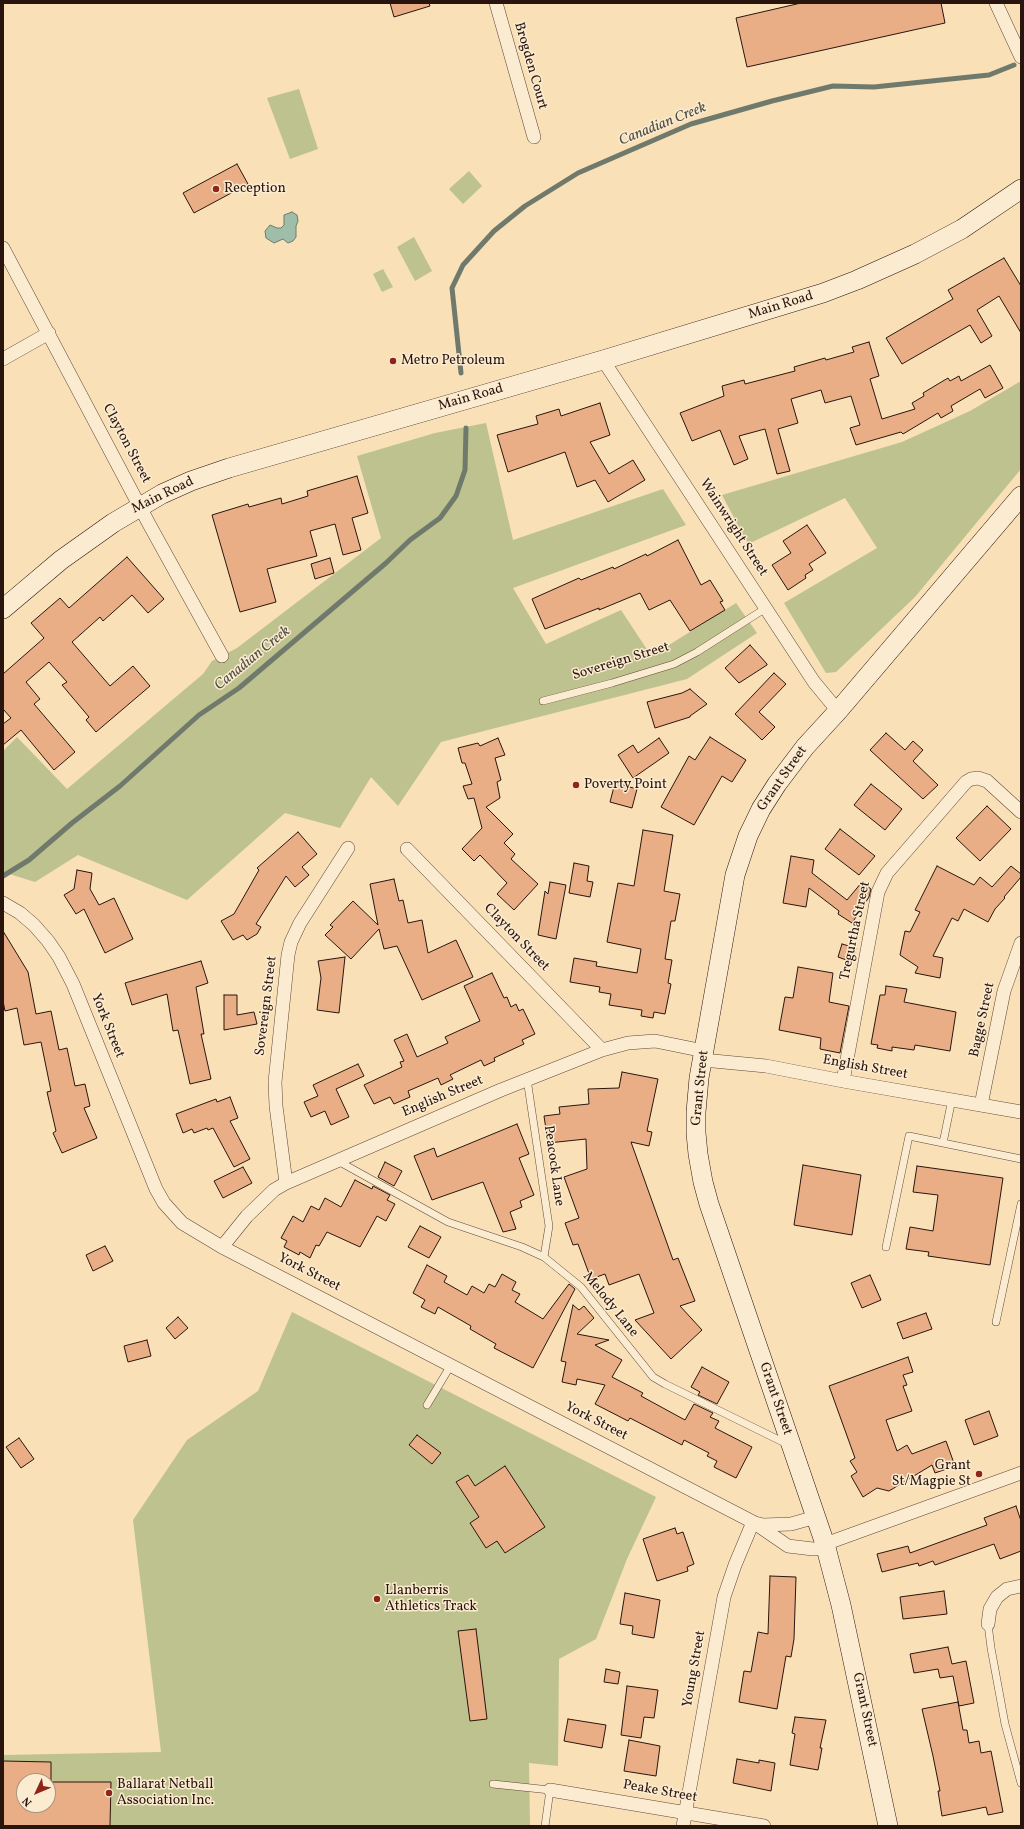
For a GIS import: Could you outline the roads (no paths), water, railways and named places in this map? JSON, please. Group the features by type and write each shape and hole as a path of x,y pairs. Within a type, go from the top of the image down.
{"main road":[{"name":"Main Road","path":"962,229 1021,189"},
{"name":"Main Road","path":"3,609 80,546 140,506 191,481 229,468 603,360 836,288 901,260 962,229 1021,204"},
{"name":"Grant Street","path":"888,1826 841,1605 826,1546 703,1182 698,1154 696,1112 703,1055 735,874 744,844 761,809 777,784 805,747 838,711 1021,496"}],"street":[{"name":"Brogden Court","path":"496,3 534,137"},
{"path":"996,3 1020,54"},
{"name":"Clayton Street","path":"3,248 140,506 222,656"},
{"path":"3,359 49,333"},
{"name":"Wainwright Street","path":"603,360 815,683 838,711"},
{"name":"Tregurtha Street","path":"842,1081 880,884 891,868 966,782 971,779 978,778 985,780 995,787 1021,812"},
{"name":"Sovereign Street","path":"286,1183 276,1106 275,1082 288,955 291,942 300,923 348,848"},
{"name":"Clayton Street","path":"407,849 602,1050"},
{"name":"York Street","path":"3,903 20,913 34,925 51,945 66,970 153,1184 164,1203 185,1226 222,1247 753,1522 788,1546 795,1548 826,1546 1021,1473"},
{"name":"Bagge Street","path":"981,1104 1004,992 1021,943"},
{"name":"English Street","path":"222,1247 247,1216 274,1190 286,1183 527,1079 602,1050 628,1043 646,1041 663,1042 703,1055 1021,1112"},
{"name":"York Street","path":"753,1522 763,1525 791,1524 816,1517"},
{"name":"Young Street","path":"683,1826 724,1597 735,1565 753,1522"},
{"path":"988,1624 990,1609 997,1597 1007,1589 1021,1586"},
{"name":"Peake Street","path":"550,1790 764,1826"}],"lane":[{"name":"Sovereign Street","path":"543,701 612,684 674,664 697,652 766,608"},
{"name":"Peacock Lane","path":"527,1079 549,1226 544,1257"},
{"path":"943,1143 952,1099"},
{"path":"886,1247 909,1136 1021,1159"},
{"name":"Melody Lane","path":"338,1161 448,1222 522,1247 544,1257 562,1270 581,1287 653,1377 791,1446"},
{"path":"996,1322 1021,1204"},
{"path":"427,1405 451,1365"},
{"path":"988,1624 990,1648 1005,1724 1021,1783"},
{"path":"493,1784 550,1790 545,1826"}],"waterway":[{"name":"Canadian Creek","path":"461,373 452,288 463,265 494,231 525,206 578,173 691,124 772,101 833,86 874,87 989,75 1014,65"},
{"name":"Canadian Creek","path":"3,876 29,860 72,823 120,786 199,715 239,688 386,563 410,540 440,518 456,496 465,470 466,428"}],"place":[{"name":"Reception","path":"216,189"},
{"name":"Metro Petroleum","path":"393,361"},
{"name":"Poverty Point","path":"576,785"},
{"name":"Grant St/Magpie St","path":"979,1474"},
{"name":"Llanberris Athletics Track","path":"377,1599"},
{"name":"Ballarat Netball Association Inc.","path":"109,1793"}]}
